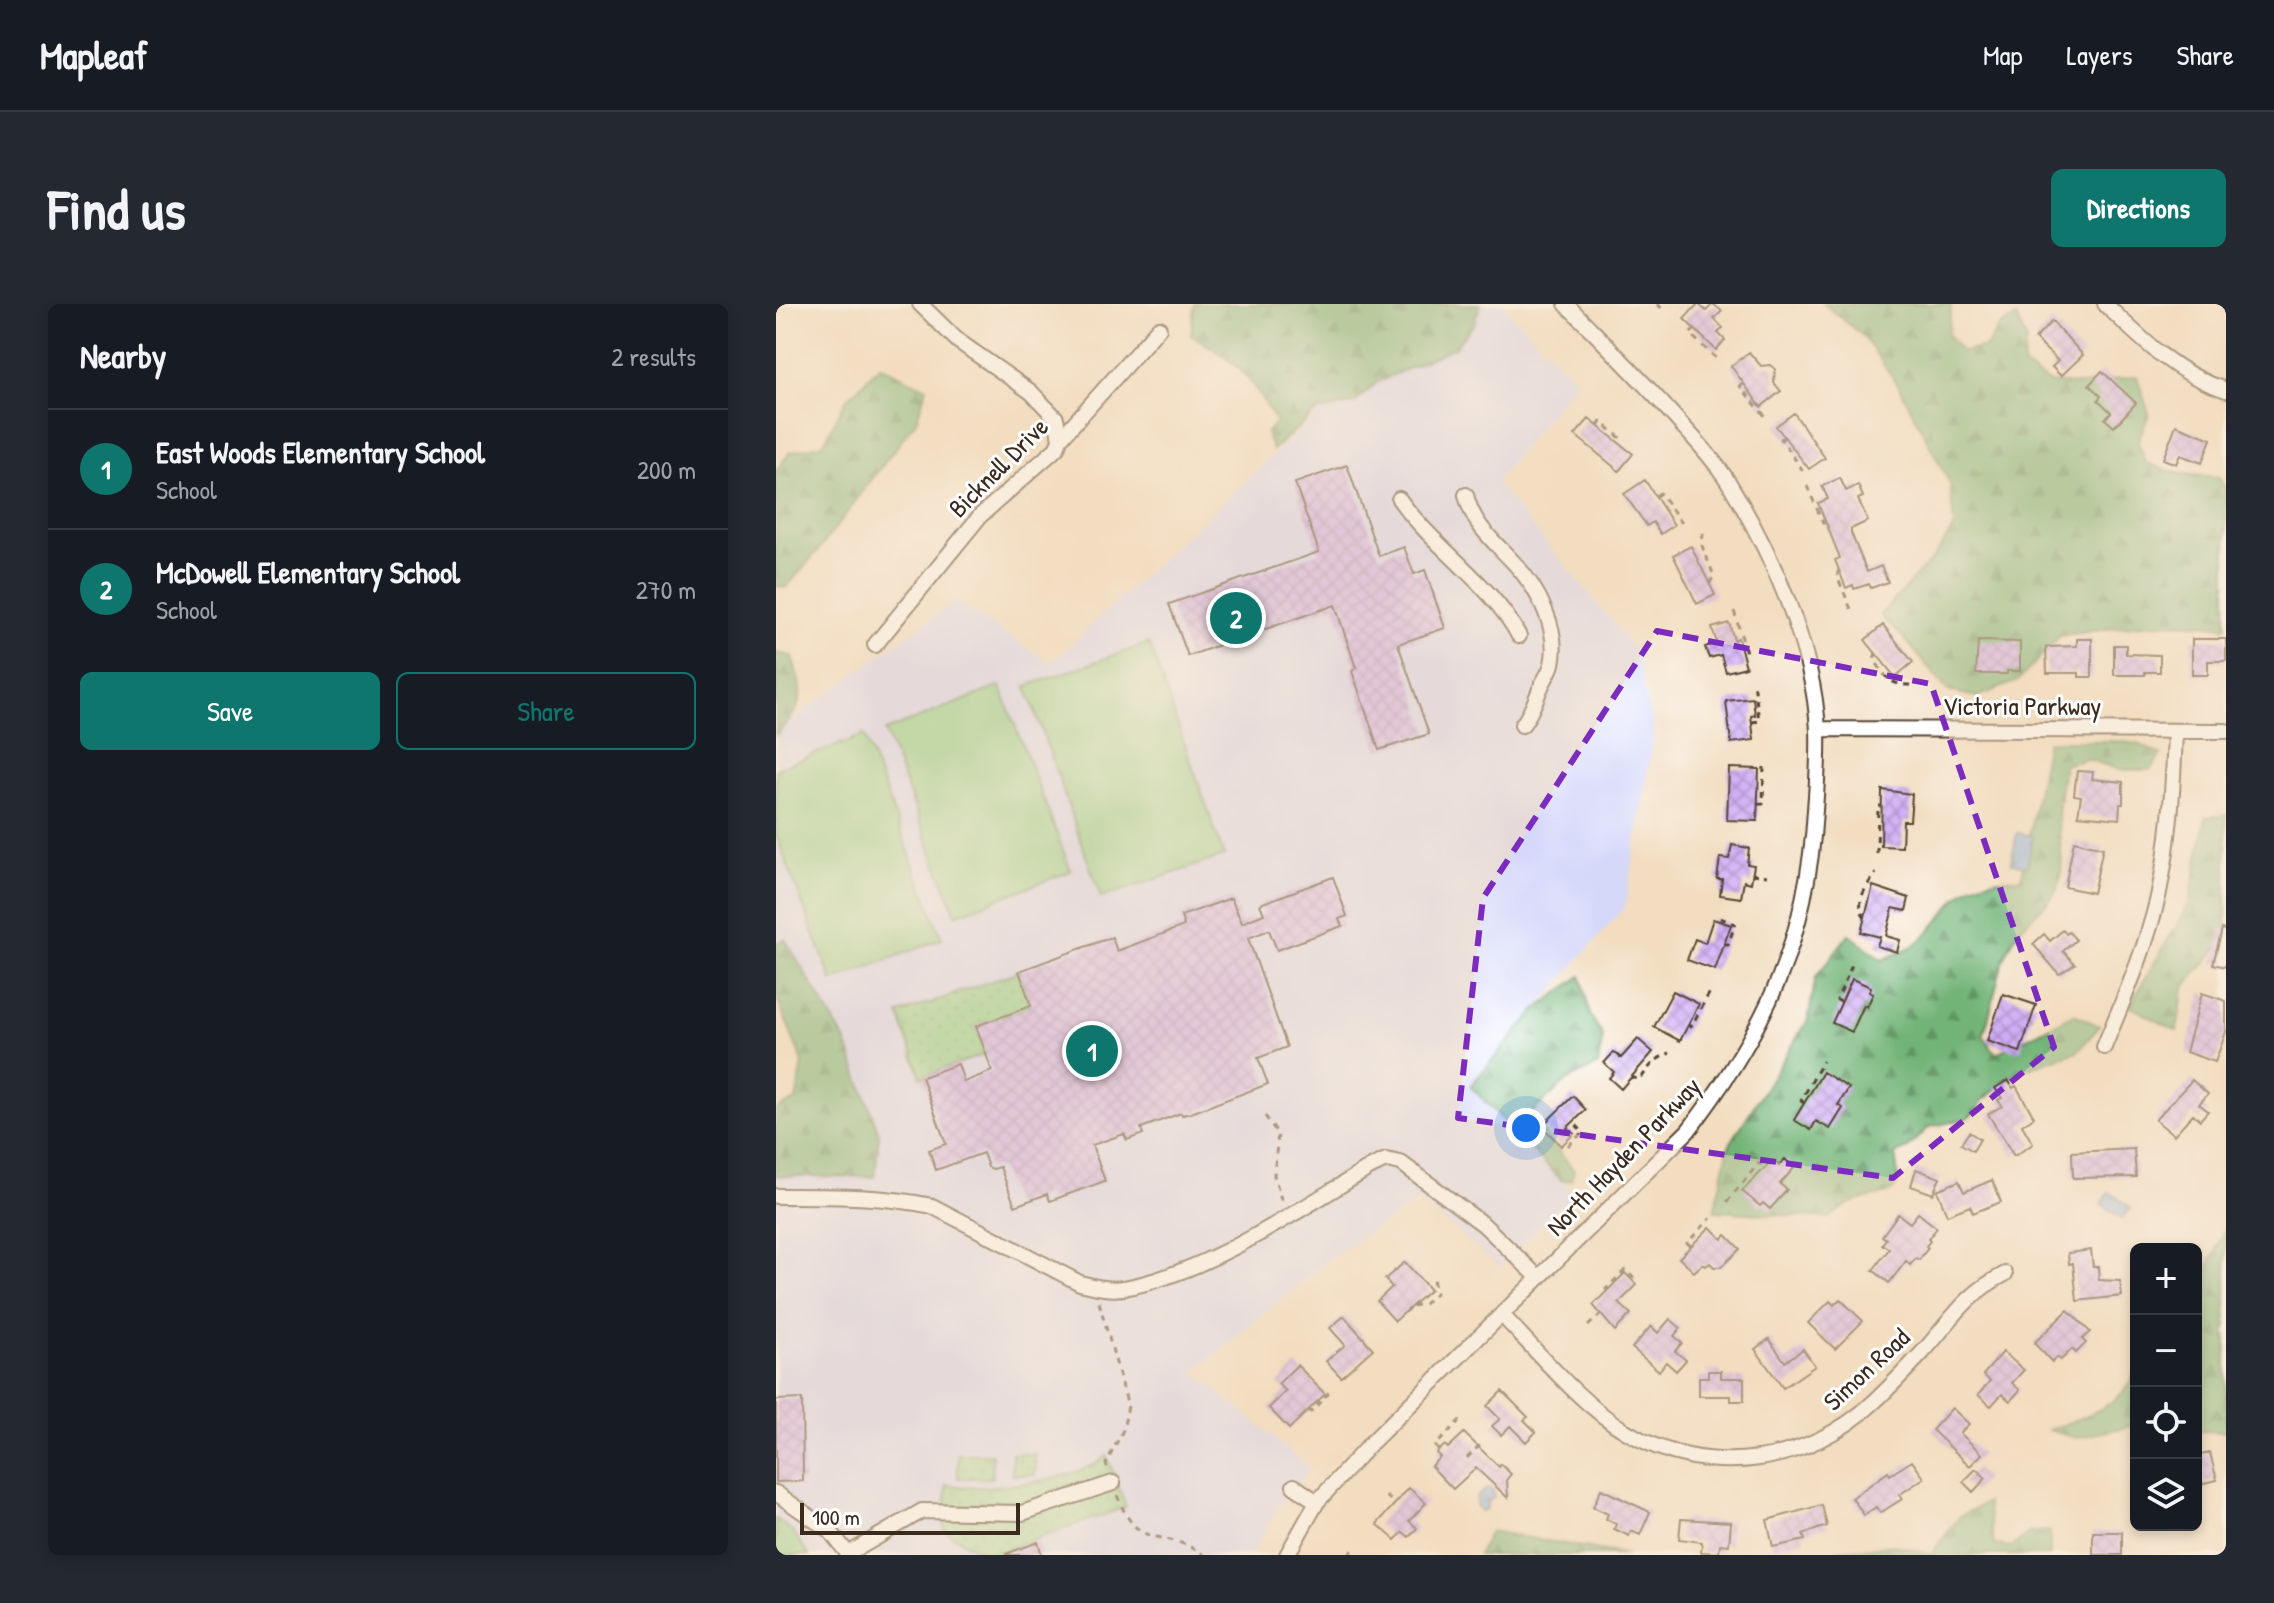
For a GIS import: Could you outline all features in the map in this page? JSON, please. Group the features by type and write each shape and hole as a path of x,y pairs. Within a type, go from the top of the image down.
{"street":[{"path":"920,304 958,341 1031,392 1056,418 1060,439"},
{"name":"North Hayden Parkway","path":"1287,1555 1317,1502 1370,1444 1688,1131 1722,1087 1755,1034 1786,963 1807,891 1813,854 1818,729 1804,651 1775,566 1728,481 1706,451 1566,304"},
{"path":"2105,304 2147,345 2179,369 2204,383 2226,390"},
{"name":"Bicknell Drive","path":"875,645 980,516 1057,448 1060,439 1159,328"},
{"path":"1466,495 1470,512 1480,528 1519,567 1541,602 1553,634 1552,664 1530,715 1522,725"},
{"path":"1399,499 1415,522 1507,613 1519,636"},
{"name":"Victoria Parkway","path":"1818,729 2226,731"},
{"path":"2104,1047 2138,965 2157,900 2172,810 2175,732"},
{"path":"776,1196 867,1197 932,1206 1080,1283 1104,1289 1127,1288 1227,1250 1386,1160 1401,1163 1442,1192 1484,1225 1539,1278"},
{"name":"Simon Road","path":"1502,1315 1595,1409 1627,1432 1664,1450 1694,1458 1737,1461 1787,1453 1815,1442 1853,1420 1922,1353 1968,1297 1984,1284 2005,1274"},
{"path":"776,1493 830,1531 848,1554 922,1511 1022,1513 1113,1483"},
{"path":"1294,1486 1317,1502"}],"path":[{"path":"1657,304 1665,311"},
{"path":"1695,329 1690,334 1718,360"},
{"path":"1743,384 1740,386 1765,416"},
{"path":"1598,426 1601,422 1623,440"},
{"path":"1784,437 1781,439 1806,475"},
{"path":"1807,486 1825,527 1828,525"},
{"path":"1656,496 1660,493 1684,526"},
{"path":"1703,533 1702,546 1714,576 1709,584"},
{"path":"1839,570 1837,576 1845,587 1851,609"},
{"path":"1734,611 1746,652 1742,653"},
{"path":"1876,653 1874,659 1889,681 1911,685"},
{"path":"1752,722 1759,721 1754,682"},
{"path":"1758,804 1763,804 1764,765"},
{"path":"1877,853 1878,806 1881,806"},
{"path":"1865,918 1860,909 1861,898 1876,873"},
{"path":"1752,874 1767,876"},
{"path":"1720,918 1735,924 1728,945 1725,944"},
{"path":"1841,1002 1837,1000 1854,960"},
{"path":"1688,1025 1691,1027 1712,988"},
{"path":"1631,1077 1640,1080 1651,1064 1670,1053"},
{"path":"1804,1103 1801,1101 1823,1061"},
{"path":"1265,1116 1278,1134 1274,1175 1284,1209"},
{"path":"1568,1146 1583,1132 1573,1122"},
{"path":"1727,1202 1759,1163 1765,1169"},
{"path":"1691,1246 1687,1243 1711,1218"},
{"path":"1608,1291 1606,1289 1625,1270 1637,1281"},
{"path":"1412,1306 1424,1304 1436,1293 1432,1275"},
{"path":"1099,1302 1128,1406 1123,1430 1106,1464 1125,1516 1137,1533 1183,1542 1204,1555"},
{"path":"1588,1326 1602,1313"},
{"path":"1308,1410 1311,1412 1330,1391"},
{"path":"1439,1450 1435,1446 1462,1418"},
{"path":"1467,1458 1484,1441"},
{"path":"1386,1496 1395,1504"},
{"path":"1349,1555 1355,1546"}],"highlighted area":[{"path":"1657,631 1931,684 2054,1047 1893,1178 1458,1118 1483,898"}],"shaded area":[{"path":"1435,304 1501,304 1576,381 1495,482 1635,649 1654,731 1625,906 1470,1086 1573,1193 1501,1267 1418,1201 1327,1261 1194,1372 1310,1468 1273,1516 1252,1555 776,1555 776,1176 874,1177 776,953 776,731 955,601 1051,663"}],"green space":[{"path":"1194,304 1480,304 1474,324 1455,347 1376,383 1355,403 1316,412 1273,450 1266,433 1276,422 1258,392 1231,362 1191,335"},
{"path":"1824,304 1951,304 1948,335 1962,352 1986,347 1998,327 2016,317 2026,339 2023,366 2050,383 2081,385 2137,376 2149,414 2138,441 2146,463 2176,473 2219,477 2226,491 2226,627 2164,624 2060,636 2018,681 1977,697 1948,691 1904,638 1880,615 1933,558 1954,527 1950,484 1900,388 1864,337"},
{"path":"880,366 927,388 916,421 821,547 786,588 776,586 776,471 790,452 823,444 846,400"},
{"path":"1149,643 1224,856 1101,898 1026,686"},
{"path":"776,653 792,656 800,698 793,715 776,735"},
{"path":"1000,686 1071,871 956,915 885,731"},
{"path":"864,735 942,939 832,981 776,835 776,769"},
{"path":"2047,741 2117,741 2138,744 2161,755 2150,770 2120,770 2087,759 2064,765 2058,814 2062,863 2059,885 2051,899 2024,925 2008,950 1983,1035 1996,1054 2074,1014 2100,1026 2077,1052 2019,1071 1983,1100 1969,1118 1929,1127 1906,1150 1895,1154 1898,1177 1895,1188 1888,1193 1850,1203 1829,1218 1714,1211 1729,1146 1808,1020 1816,977 1849,934 1882,960 1917,943 1972,887 2000,879 2021,879"},
{"path":"2226,815 2226,938 2184,988 2177,1031 2129,1006 2189,904 2206,817"},
{"path":"785,939 846,1042 879,1134 875,1177 776,1176 776,1109 796,1100 803,1063 776,996 776,943"},
{"path":"1019,971 1031,1006 976,1026 986,1054 921,1077 899,1014"},
{"path":"1581,976 1590,1015 1603,1036 1598,1065 1568,1080 1529,1115 1574,1170 1571,1180 1562,1181 1470,1086 1537,1009"},
{"path":"2226,1227 2226,1432 2202,1431 2202,1281"},
{"path":"2130,1382 2130,1426 2076,1438 2049,1430 2089,1415 2114,1401"},
{"path":"958,1454 992,1454 992,1478 958,1478"},
{"path":"1012,1454 1035,1454 1035,1475 1012,1475"},
{"path":"1107,1456 1126,1507 991,1555 985,1555 944,1530 947,1485 984,1487 1053,1478 1093,1465"},
{"path":"1987,1502 1994,1545 2011,1547 2030,1532 2050,1531 2050,1555 1833,1555 1839,1550 1895,1545 1931,1554 1960,1516"},
{"path":"776,1519 793,1532 809,1555 776,1555"},
{"path":"1490,1531 1628,1555 1478,1555"}],"water":[{"path":"2017,833 2033,836 2027,866 2011,863"},
{"path":"2110,1192 2131,1208 2122,1219 2101,1204"},
{"path":"1488,1488 1494,1491 1494,1497 1486,1509 1480,1511 1476,1505 1477,1496"}],"building":[{"path":"1698,304 1706,311 1713,304 1722,311 1714,319 1723,328 1718,333 1725,340 1716,350 1684,319"},
{"path":"2052,321 2083,355 2061,376 2052,367 2058,361 2035,339"},
{"path":"1749,352 1761,366 1770,365 1775,369 1774,383 1781,391 1761,407 1731,366"},
{"path":"2102,371 2136,403 2114,427 2105,419 2111,412 2098,400 2101,396 2089,385"},
{"path":"1794,413 1825,458 1809,469 1776,426"},
{"path":"1589,419 1633,454 1619,471 1575,435"},
{"path":"2176,425 2211,439 2202,463 2180,455 2176,464 2163,459"},
{"path":"1347,465 1379,556 1404,547 1414,574 1425,570 1445,628 1398,644 1429,734 1379,750 1352,671 1356,668 1335,605 1188,656 1169,604 1319,552 1295,483"},
{"path":"1840,478 1846,491 1858,485 1863,497 1858,499 1868,521 1851,529 1851,533 1867,572 1881,566 1888,582 1871,588 1869,584 1846,588 1835,560 1840,558 1818,503 1828,499 1822,486"},
{"path":"1645,480 1674,525 1661,534 1653,522 1647,526 1624,494"},
{"path":"1691,546 1715,595 1697,604 1673,555"},
{"path":"1729,623 1734,640 1738,638 1746,667 1726,672 1721,655 1709,658 1705,647 1717,643 1712,628"},
{"path":"1883,625 1913,662 1895,677 1865,640"},
{"path":"2077,639 2092,639 2092,677 2079,677 2079,673 2047,673 2046,647 2077,646"},
{"path":"2192,639 2226,639 2226,661 2208,661 2208,675 2192,675"},
{"path":"1978,641 2020,642 2020,671 1976,674"},
{"path":"2114,645 2126,645 2126,654 2160,655 2160,672 2114,675"},
{"path":"1753,698 1755,715 1751,716 1754,740 1731,743 1726,701"},
{"path":"1729,768 1759,769 1757,821 1727,820"},
{"path":"2077,771 2093,772 2092,779 2123,782 2119,819 2078,815 2081,796 2074,795"},
{"path":"1882,790 1912,794 1910,821 1903,821 1902,847 1881,846"},
{"path":"2074,841 2103,848 2093,893 2065,887"},
{"path":"1732,845 1749,848 1747,864 1754,865 1751,883 1744,881 1741,898 1720,895 1722,879 1717,879 1720,858 1729,859"},
{"path":"1333,877 1347,916 1339,919 1342,926 1277,950 1269,930 1248,938 1287,1047 1258,1058 1268,1084 1141,1128 1143,1134 1127,1140 1124,1134 1092,1145 1105,1181 1050,1201 1047,1194 1015,1206 1000,1167 988,1167 983,1153 936,1170 929,1150 946,1144 922,1077 958,1064 964,1082 992,1071 976,1026 1031,1006 1019,971 1112,937 1117,951 1184,926 1181,916 1231,898 1242,923 1264,914 1260,904"},
{"path":"1873,886 1909,898 1906,911 1893,908 1886,936 1900,940 1897,952 1877,946 1880,937 1861,932"},
{"path":"1713,919 1731,925 1715,970 1687,960 1695,939 1705,943"},
{"path":"2222,929 2226,930 2226,967 2213,964"},
{"path":"2063,930 2076,940 2063,951 2075,964 2059,974 2033,944 2044,934 2050,941"},
{"path":"1852,979 1871,987 1869,992 1873,994 1867,1007 1864,1005 1852,1032 1832,1023"},
{"path":"1673,991 1699,1004 1680,1041 1654,1027"},
{"path":"2202,993 2226,1001 2226,1032 2215,1062 2186,1052"},
{"path":"2003,994 2036,1005 2020,1052 1987,1041"},
{"path":"1638,1039 1653,1052 1621,1089 1609,1078 1614,1072 1604,1063 1614,1052 1621,1058"},
{"path":"1823,1072 1849,1088 1838,1105 1843,1108 1830,1129 1816,1121 1811,1130 1794,1120"},
{"path":"2008,1080 2013,1088 2016,1086 2034,1117 2022,1125 2033,1144 2014,1156 1988,1114 2002,1106 1998,1100 2002,1098 1995,1088"},
{"path":"2192,1080 2208,1094 2199,1104 2208,1111 2200,1120 2193,1114 2174,1135 2155,1120"},
{"path":"1573,1096 1586,1110 1567,1128 1574,1134 1561,1146 1542,1126"},
{"path":"1969,1132 1980,1139 1973,1151 1961,1144"},
{"path":"2134,1149 2136,1177 2073,1178 2072,1152"},
{"path":"1785,1159 1794,1168 1780,1184 1787,1190 1770,1209 1763,1203 1760,1206 1742,1191 1772,1161 1779,1166"},
{"path":"1916,1169 1940,1178 1933,1194 1911,1186"},
{"path":"1992,1180 2001,1202 1973,1213 1970,1206 1947,1215 1937,1190 1959,1181 1964,1192"},
{"path":"1918,1213 1937,1228 1928,1239 1928,1248 1919,1260 1916,1258 1910,1265 1906,1261 1889,1283 1873,1270 1889,1249 1882,1244 1886,1239 1882,1236 1898,1214 1910,1223"},
{"path":"1710,1227 1722,1239 1726,1235 1740,1249 1721,1267 1703,1264 1694,1272 1679,1258"},
{"path":"2091,1250 2093,1267 2098,1267 2099,1280 2120,1281 2122,1296 2077,1301 2073,1263 2069,1264 2068,1253"},
{"path":"1405,1262 1430,1290 1395,1321 1377,1301 1392,1287 1385,1279"},
{"path":"1625,1273 1637,1285 1619,1303 1631,1314 1615,1331 1593,1305"},
{"path":"1840,1299 1863,1321 1835,1349 1808,1323 1830,1301 1834,1305"},
{"path":"2068,1310 2090,1332 2082,1339 2086,1343 2076,1353 2072,1349 2061,1360 2057,1357 2052,1362 2034,1343"},
{"path":"1344,1316 1373,1349 1341,1377 1326,1361 1345,1345 1330,1328"},
{"path":"1670,1319 1681,1328 1674,1336 1682,1343 1675,1351 1686,1360 1676,1371 1666,1362 1659,1371 1632,1348 1651,1326 1658,1333"},
{"path":"1769,1339 1785,1362 1803,1349 1815,1366 1783,1388 1755,1349"},
{"path":"2003,1352 2024,1370 2012,1383 2020,1390 2010,1401 2002,1394 1991,1406 1978,1395 1990,1381 1983,1375"},
{"path":"1297,1365 1325,1394 1289,1429 1269,1408 1286,1391 1278,1384"},
{"path":"1708,1371 1721,1371 1721,1378 1744,1378 1744,1401 1731,1401 1731,1396 1699,1396 1699,1377 1708,1377"},
{"path":"1502,1391 1528,1417 1524,1420 1536,1432 1526,1442 1510,1426 1501,1435 1492,1426 1500,1419 1487,1406"},
{"path":"802,1399 803,1481 776,1482 776,1400"},
{"path":"1952,1408 1969,1424 1960,1433 1982,1454 1970,1466 1932,1430"},
{"path":"1464,1433 1499,1467 1501,1464 1511,1474 1507,1479 1508,1498 1476,1468 1453,1489 1431,1466 1440,1457 1436,1453 1445,1445 1448,1448"},
{"path":"2210,1453 2217,1480 2202,1484 2202,1455"},
{"path":"1912,1461 1924,1478 1899,1495 1902,1499 1880,1513 1876,1507 1864,1515 1852,1498 1888,1472 1890,1475"},
{"path":"1976,1469 1986,1478 1973,1492 1963,1482"},
{"path":"1409,1488 1426,1503 1409,1521 1417,1528 1409,1537 1403,1532 1395,1540 1377,1524"},
{"path":"1601,1489 1650,1512 1640,1535 1631,1531 1629,1536 1614,1529 1616,1524 1606,1519 1608,1514 1593,1507"},
{"path":"1822,1505 1827,1526 1803,1534 1805,1540 1773,1547 1767,1520"},
{"path":"1681,1519 1731,1522 1729,1545 1720,1544 1719,1553 1701,1552 1702,1542 1679,1539"},
{"path":"2093,1532 2122,1532 2122,1555 2093,1555"},
{"path":"1038,1542 1042,1555 1006,1555 1006,1554"}],"place":[{"name":"McDowell Elementary School","path":"1236,618"},
{"name":"East Woods Elementary School","path":"1092,1051"}]}
